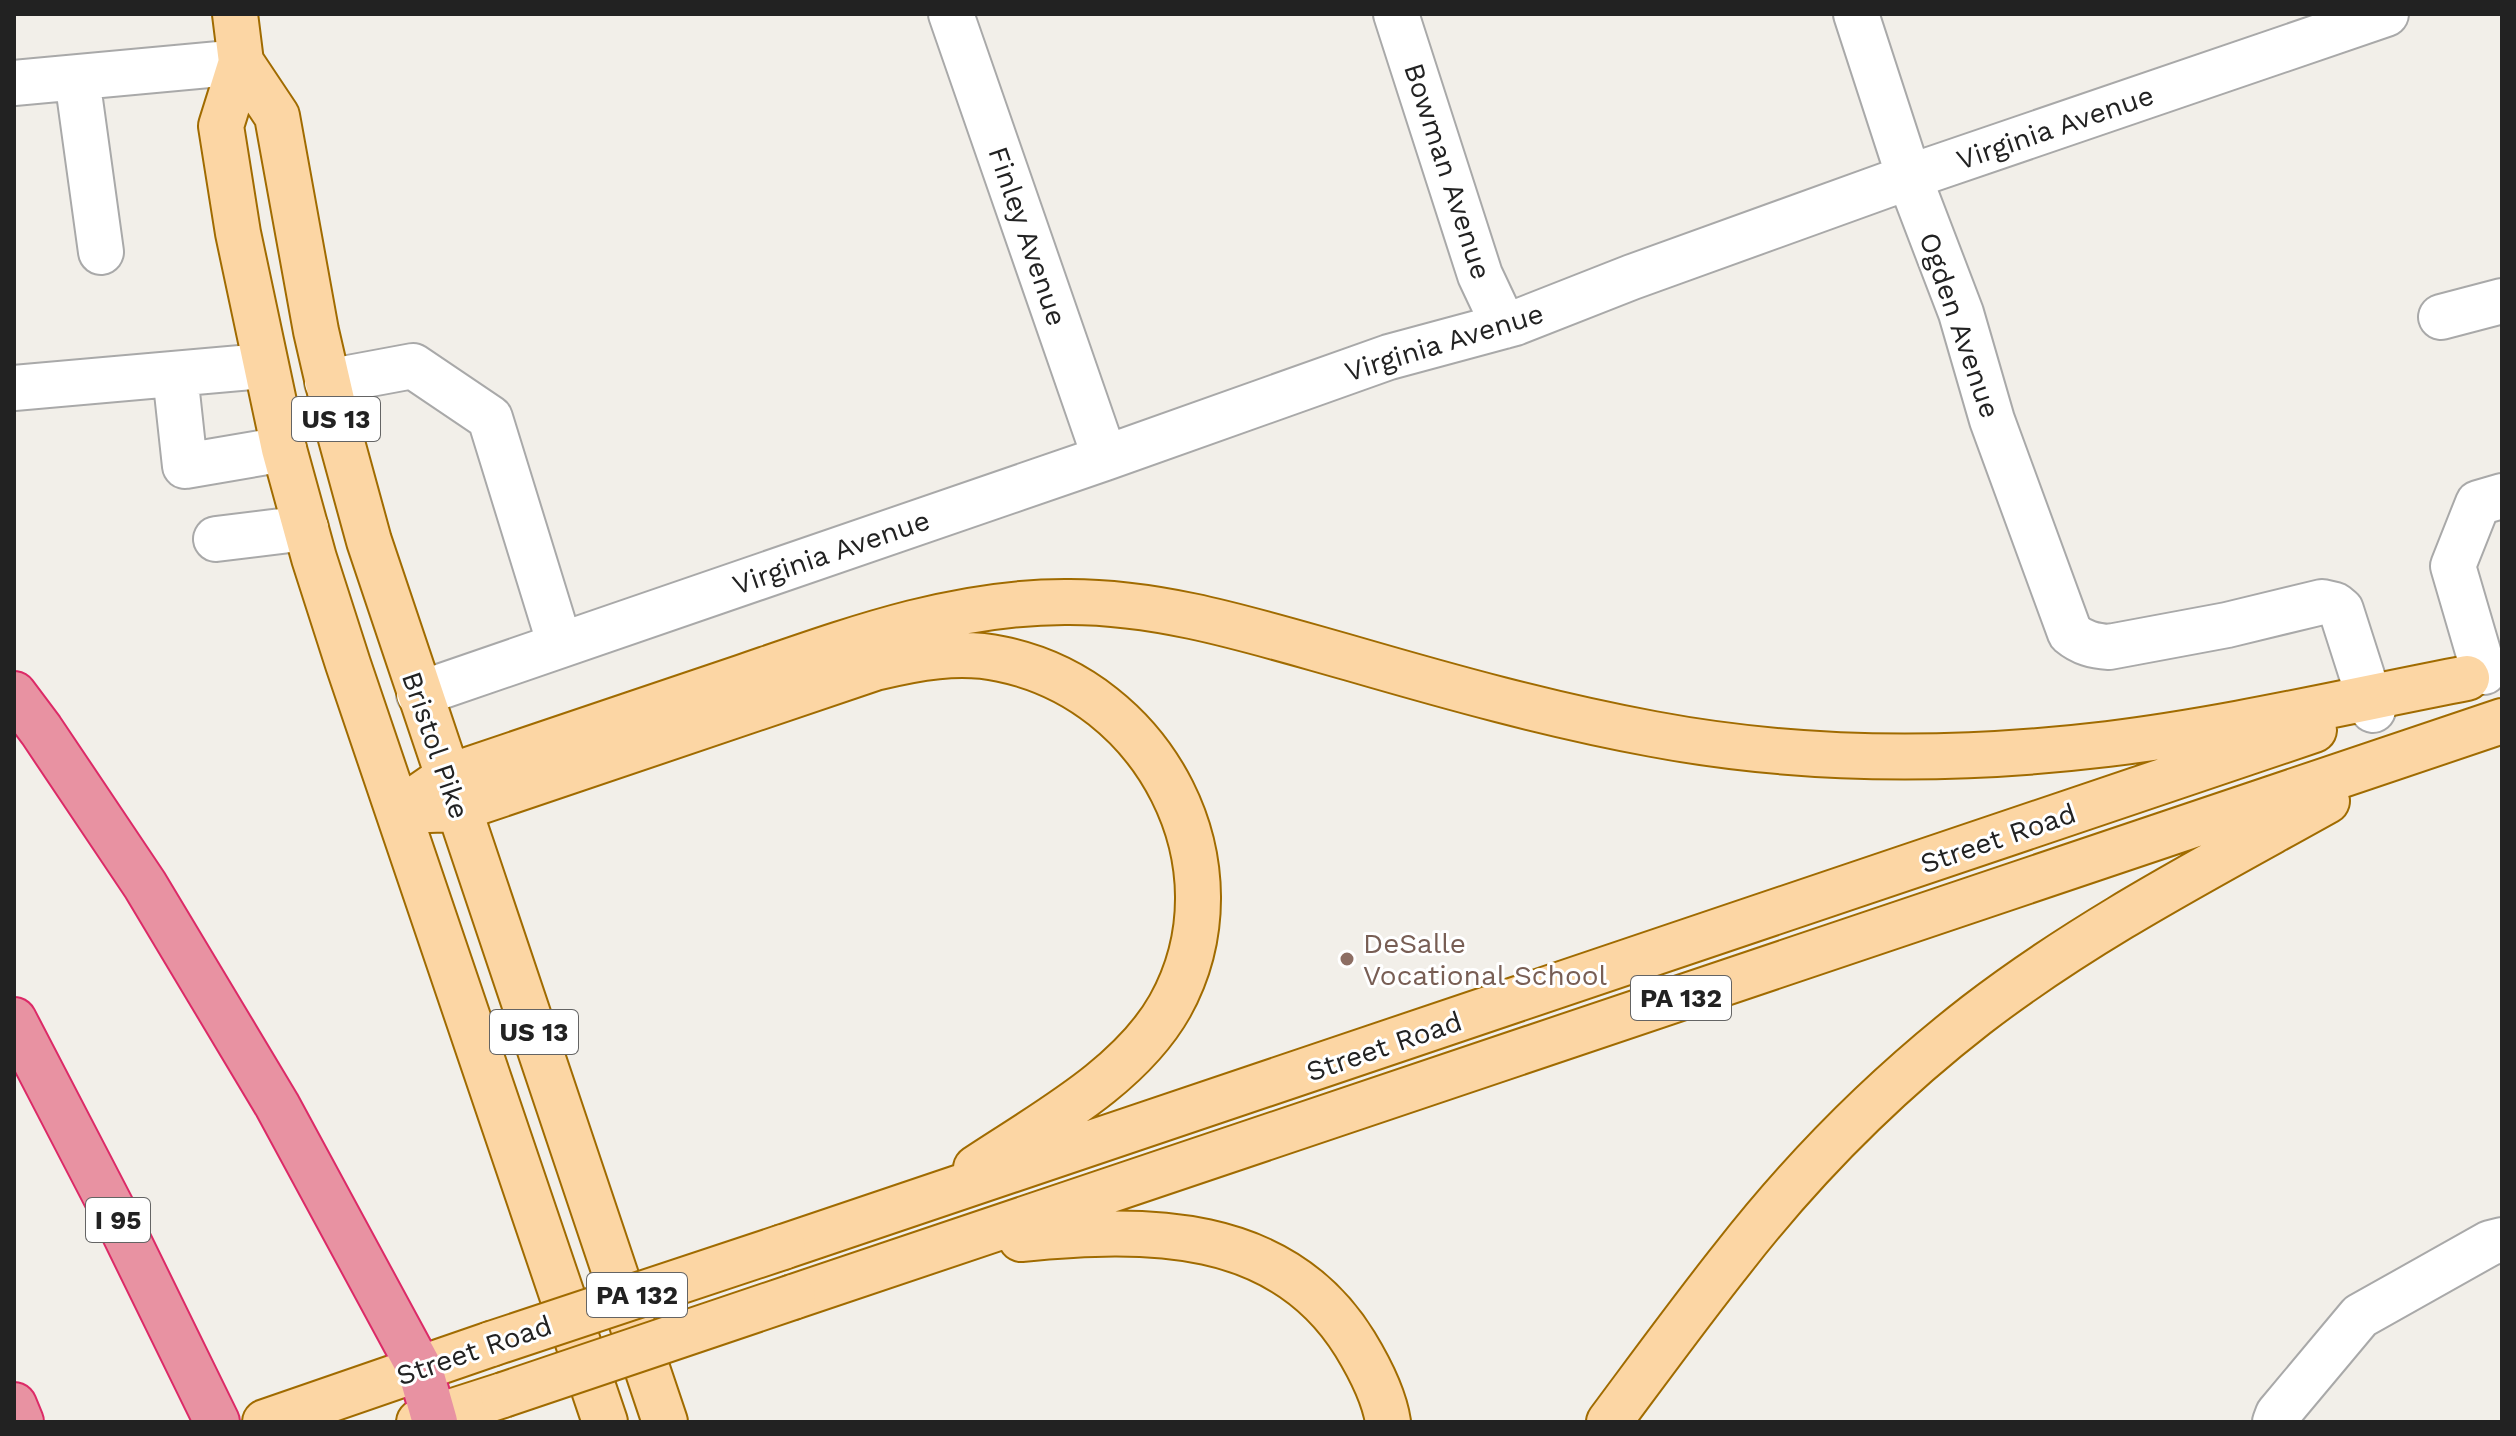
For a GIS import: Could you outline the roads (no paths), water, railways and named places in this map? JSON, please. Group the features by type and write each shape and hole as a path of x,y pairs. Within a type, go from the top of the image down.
{"highway":[{"path":"14,694 145,885 277,1105 420,1369 429,1420"},
{"name":"I 95","path":"14,1020 119,1222 217,1422"},
{"path":"14,1405 21,1422"}],"main road":[{"name":"Bristol Pike","path":"235,14 241,62 221,126 238,233 284,449 306,528 398,811 605,1422"},
{"name":"Bristol Pike","path":"241,62 277,116 327,382 369,541 665,1422"},
{"path":"452,793 903,624 981,608 1038,603 1104,603 1183,615 1587,721 1655,734 1788,752 1906,756 2041,751 2371,703 2484,672"},
{"path":"398,811 875,668 926,657 979,656 1022,664 1070,684 1116,716 1137,737 1170,785 1190,836 1197,912 1180,985 1156,1027 1121,1065 1066,1109 928,1200"},
{"name":"Street Road","path":"265,1422 928,1200 2371,703"},
{"name":"Street Road","path":"429,1420 2502,721"},
{"path":"1609,1422 1734,1257 1780,1203 1871,1106 1976,1015 2090,936 2157,895 2416,751"},
{"path":"947,1247 1071,1234 1122,1233 1181,1236 1247,1253 1277,1267 1304,1286 1347,1330 1377,1386 1388,1422"}],"street":[{"name":"Finley Avenue","path":"951,14 1105,458"},
{"name":"Bowman Avenue","path":"1396,14 1480,275 1504,326"},
{"name":"Ogden Avenue","path":"1856,14 1909,177 1961,313 1992,420 2070,633 2078,640 2109,647 2227,625 2322,602 2335,605 2341,610 2371,703"},
{"name":"Virginia Avenue","path":"419,694 1389,357 1504,326 1909,177 2386,14"},
{"path":"14,83 241,62"},
{"path":"77,78 101,252"},
{"path":"2441,317 2502,301"},
{"path":"14,388 264,366"},
{"path":"327,382 413,366 490,418 560,645"},
{"path":"175,374 185,466 284,449"},
{"path":"2484,672 2453,566 2478,503 2502,496"},
{"path":"216,539 306,528"},
{"name":"Virginia Avenue","path":"403,646 443,661 500,666"},
{"path":"2275,1422 2278,1414 2360,1316 2490,1243 2502,1240"}],"place":[{"name":"DeSalle Vocational School","path":"1347,959"}]}
